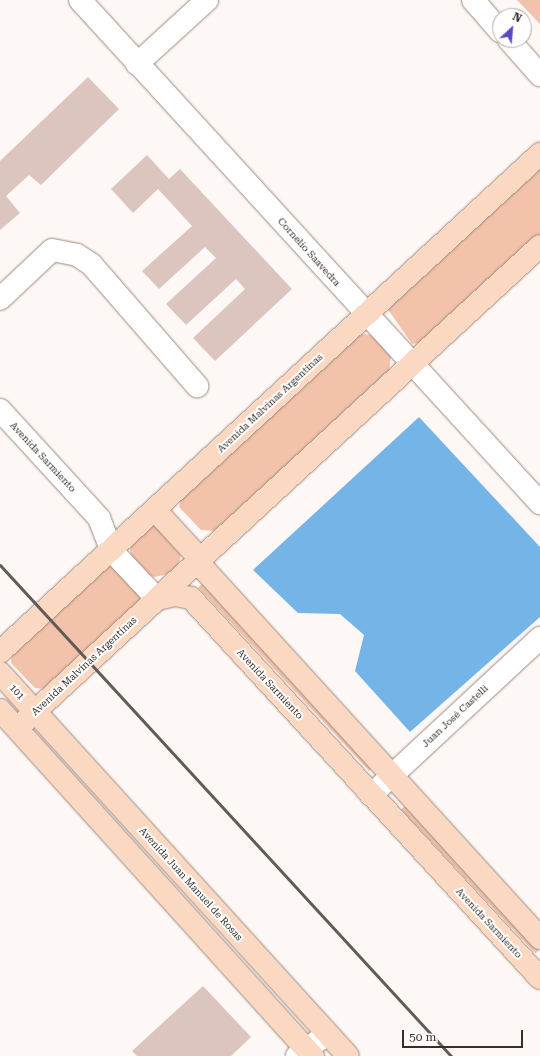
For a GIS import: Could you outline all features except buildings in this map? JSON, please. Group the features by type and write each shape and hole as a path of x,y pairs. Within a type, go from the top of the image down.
{"main road":[{"name":"Avenida Malvinas Argentinas","path":"0,652 540,154"},
{"name":"Avenida Malvinas Argentinas","path":"16,728 540,246"},
{"path":"155,510 200,559 202,568 540,938"},
{"name":"Avenida Sarmiento","path":"157,599 175,595 191,598 540,978"},
{"name":"101","path":"0,673 35,712"},
{"path":"0,710 305,1053"},
{"name":"Avenida Juan Manuel de Rosas","path":"35,712 348,1056"}],"street":[{"name":"Cornelio Saavedra","path":"80,0 411,364 540,503"},
{"path":"137,64 207,0"},
{"path":"473,0 492,21"},
{"path":"515,48 540,75"},
{"path":"0,299 52,250 77,255 91,264 197,386"},
{"name":"Avenida Sarmiento","path":"0,410 99,518 111,550 157,599"},
{"name":"Juan José Castelli","path":"371,795 390,775 540,638"},
{"path":"305,1053 327,1034"}],"shaded area":[{"path":"517,0 540,0 540,24 532,16 532,8 525,8"},
{"path":"540,165 540,238 430,341 412,344 387,308"},
{"path":"351,333 376,335 391,356 389,372 216,531 201,530 179,507 184,490"},
{"path":"157,525 182,552 178,565 168,574 155,577 142,573 133,562 130,549 134,537 144,527"},
{"path":"102,565 124,568 142,589 139,603 47,689 35,688 11,663 12,650"},
{"path":"204,582 375,766 369,771 198,587"},
{"path":"407,804 540,947 540,949 536,954 401,809"}],"water":[{"path":"419,417 540,547 540,617 410,732 355,671 364,635 340,614 298,613 253,570"}],"railway":[{"path":"0,565 451,1056"}]}
